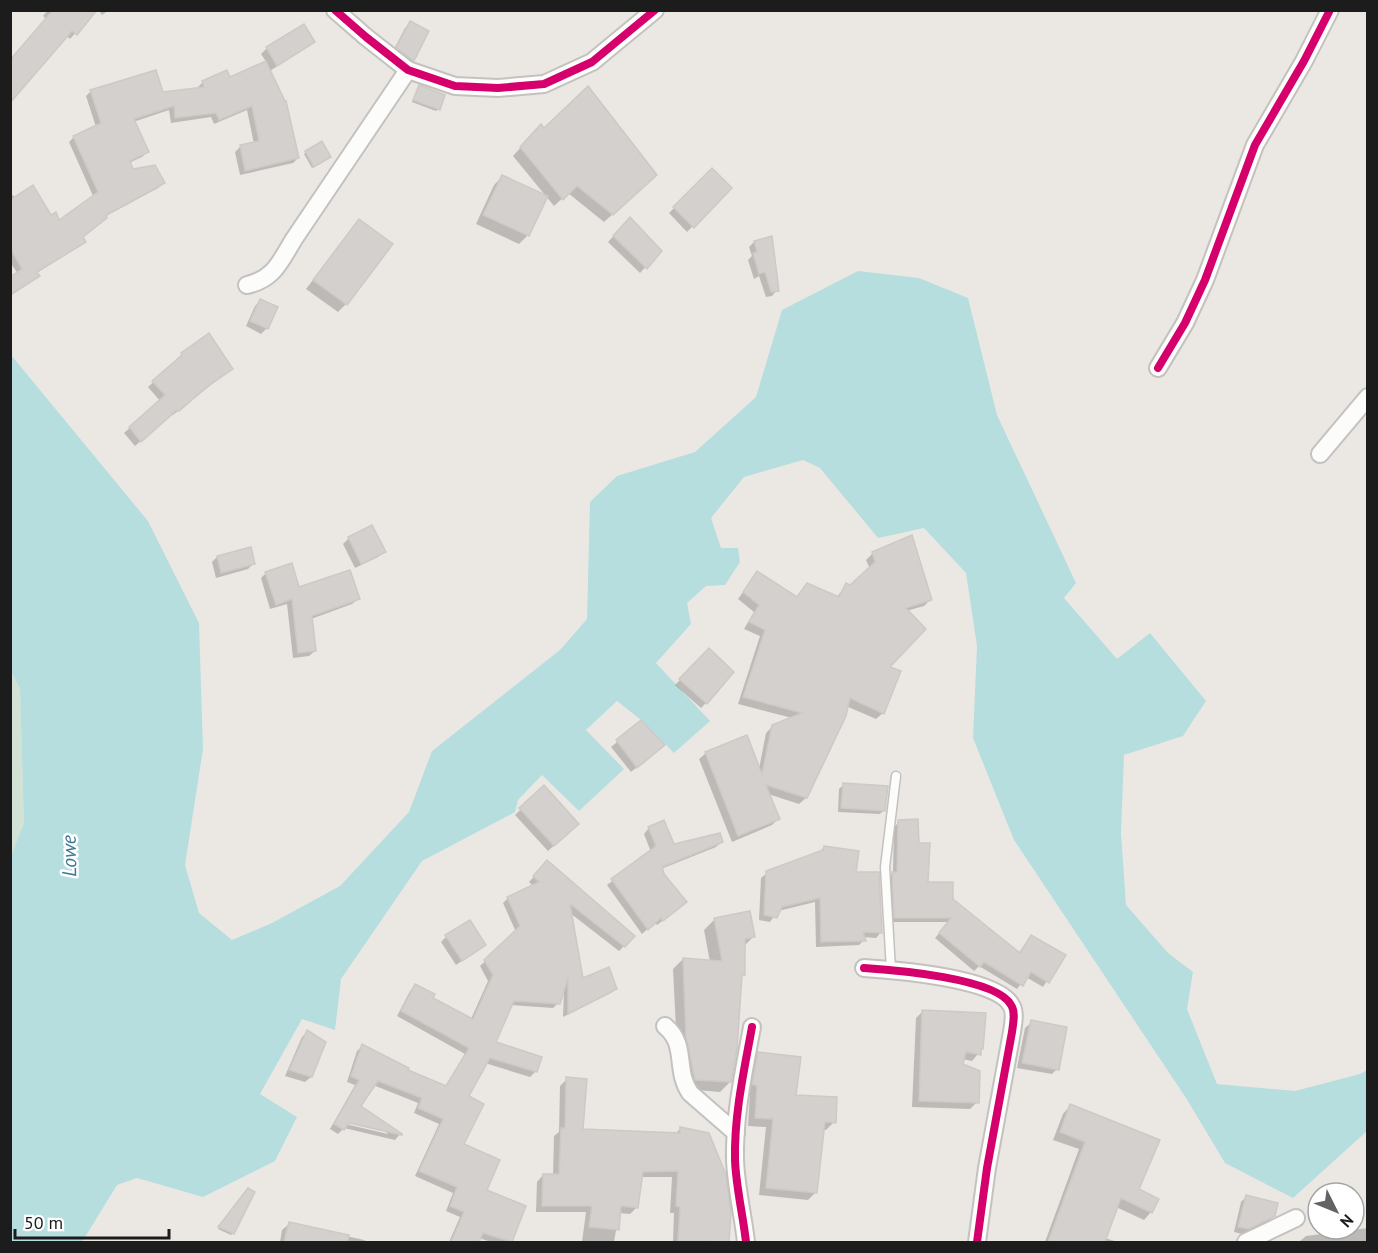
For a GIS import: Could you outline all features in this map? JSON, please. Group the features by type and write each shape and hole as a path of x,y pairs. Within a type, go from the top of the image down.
{"street":[{"path":"335,10 408,70 454,87 498,88 544,84 592,62 654,10"},
{"path":"1158,369 1185,323 1205,280 1255,144 1304,61 1330,10"},
{"path":"247,285 261,282 278,266 408,70"},
{"path":"1320,454 1368,398"},
{"path":"864,968 973,982 999,994 1011,1004 1014,1016 1012,1032 987,1168 977,1242"},
{"path":"665,1026 678,1040 680,1070 685,1086 701,1105 736,1133"},
{"path":"746,1242 735,1162 739,1099 752,1027"},
{"path":"1246,1242 1296,1218"}],"lane":[{"path":"891,970 885,867 896,776"}],"green space":[{"path":"10,669 20,689 24,823 11,859"}],"water":[{"name":"Lowe","path":"858,271 919,278 968,298 997,415 1076,583 1064,598 1117,659 1150,633 1206,701 1183,736 1124,755 1121,833 1126,905 1168,953 1193,972 1187,1009 1217,1084 1295,1091 1360,1074 1367,1070 1367,1131 1312,1181 1306,1181 1306,1186 1293,1198 1225,1163 1186,1098 1014,840 973,738 977,646 966,573 924,528 878,538 820,468 803,460 744,477 711,518 721,548 738,548 740,562 725,585 706,586 687,603 691,624 656,663 710,721 674,753 641,720 617,701 586,730 624,769 579,811 542,775 518,800 515,812 422,861 341,979 335,1030 302,1019 260,1094 297,1117 275,1161 203,1197 137,1178 117,1185 82,1242 11,1242 10,859 24,823 20,689 10,669 11,355 148,521 199,623 203,749 185,865 199,913 232,940 272,923 340,886 409,812 432,751 560,650 587,619 590,502 617,476 695,452 756,397 782,310"}],"building":[{"path":"53,10 97,10 77,35 72,31 10,103 10,60"},
{"path":"410,21 429,31 414,61 396,48"},
{"path":"304,24 315,42 277,66 266,47"},
{"path":"266,61 286,101 299,158 245,171 240,145 259,141 252,106 219,120 216,113 175,118 174,106 134,119 149,152 130,161 133,169 155,165 165,183 106,215 107,218 83,237 86,242 37,272 40,276 10,295 10,277 22,269 10,248 10,200 33,185 51,215 56,212 59,220 98,192 73,136 101,123 90,90 156,70 163,92 204,87 202,81 227,70 230,77"},
{"path":"419,85 445,95 440,110 413,100"},
{"path":"588,86 657,175 613,215 577,186 563,200 520,147 541,124 544,128"},
{"path":"322,141 331,157 314,167 305,151"},
{"path":"712,168 732,188 694,228 673,207"},
{"path":"502,175 548,196 529,236 483,215"},
{"path":"630,217 662,251 647,269 613,236"},
{"path":"359,219 393,244 347,305 313,280"},
{"path":"772,236 779,291 771,292 765,272 759,274 753,253 757,252 754,241"},
{"path":"260,299 278,307 268,329 250,321"},
{"path":"209,333 233,369 208,386 179,411 177,410 141,442 129,427 165,395 152,381 182,355 181,353"},
{"path":"372,525 386,552 361,564 348,537"},
{"path":"912,535 932,600 906,608 926,629 890,667 901,671 884,714 850,698 846,716 807,798 766,785 780,819 738,836 705,752 747,735 762,774 772,725 802,713 743,697 765,630 749,622 759,605 743,592 757,571 797,597 807,583 839,597 846,583 850,585 875,562 872,552"},
{"path":"251,547 255,564 221,573 217,556"},
{"path":"292,563 299,587 350,570 360,599 312,616 316,651 298,653 292,599 276,605 265,572"},
{"path":"709,648 734,672 707,704 679,679"},
{"path":"641,720 665,745 637,768 616,740"},
{"path":"843,783 888,786 885,811 841,808"},
{"path":"544,785 579,824 554,846 519,808"},
{"path":"918,819 919,843 930,843 928,882 953,882 953,899 1020,953 1031,935 1066,955 1049,983 1031,972 1023,986 984,962 980,967 939,933 951,918 894,918 892,872 897,872 898,820"},
{"path":"664,820 674,844 720,833 723,842 662,867 664,874 687,902 663,921 661,918 648,930 611,879 656,846 648,827"},
{"path":"824,846 859,851 856,872 879,872 882,933 863,932 866,941 821,942 820,898 782,907 777,918 764,915 766,871 823,850"},
{"path":"547,860 635,936 625,947 570,904 583,978 609,967 617,989 568,1014 568,978 560,1004 514,1001 496,1042 542,1057 537,1072 490,1058 469,1096 484,1104 464,1144 500,1160 487,1190 526,1206 512,1242 483,1233 479,1242 451,1242 464,1212 450,1206 457,1187 419,1171 443,1119 418,1108 422,1098 378,1081 361,1106 402,1135 349,1123 344,1130 334,1124 359,1080 351,1076 362,1044 409,1068 408,1070 446,1086 469,1048 401,1011 415,984 435,994 433,998 473,1019 493,975 484,960 520,926 507,897 539,882 533,876"},
{"path":"750,911 755,937 745,939 745,975 742,975 737,1049 731,1082 695,1080 686,1037 683,958 722,961 714,918"},
{"path":"470,920 486,945 462,961 445,935"},
{"path":"922,1010 986,1013 981,1055 966,1052 963,1064 980,1071 979,1103 919,1101"},
{"path":"1031,1020 1067,1027 1059,1070 1022,1063"},
{"path":"307,1030 326,1042 312,1077 289,1070"},
{"path":"758,1052 801,1057 796,1095 837,1097 836,1123 825,1122 817,1193 766,1188 773,1119 755,1118 757,1086 752,1084"},
{"path":"566,1077 587,1079 583,1129 680,1133 680,1127 709,1133 726,1175 731,1212 729,1242 678,1241 680,1207 676,1206 678,1171 643,1172 638,1208 621,1206 619,1230 589,1227 592,1206 542,1206 543,1174 559,1174 561,1128 565,1128"},
{"path":"1070,1104 1160,1140 1139,1189 1159,1199 1152,1213 1121,1198 1105,1242 1048,1242 1085,1142 1060,1132"},
{"path":"248,1188 255,1192 234,1234 218,1227"},
{"path":"1246,1195 1278,1203 1275,1216 1249,1229 1238,1227"},
{"path":"289,1222 349,1235 348,1242 284,1242"}],"cycle path":[{"path":"335,10 408,70 455,86 498,88 544,84 592,62 655,10"},
{"path":"1158,368 1185,323 1205,280 1255,145 1304,61 1330,10"},
{"path":"864,968 920,973 966,982 1002,996 1013,1008 1012,1032 987,1168 977,1242"},
{"path":"746,1242 737,1180 735,1143 740,1093 752,1027"}]}
